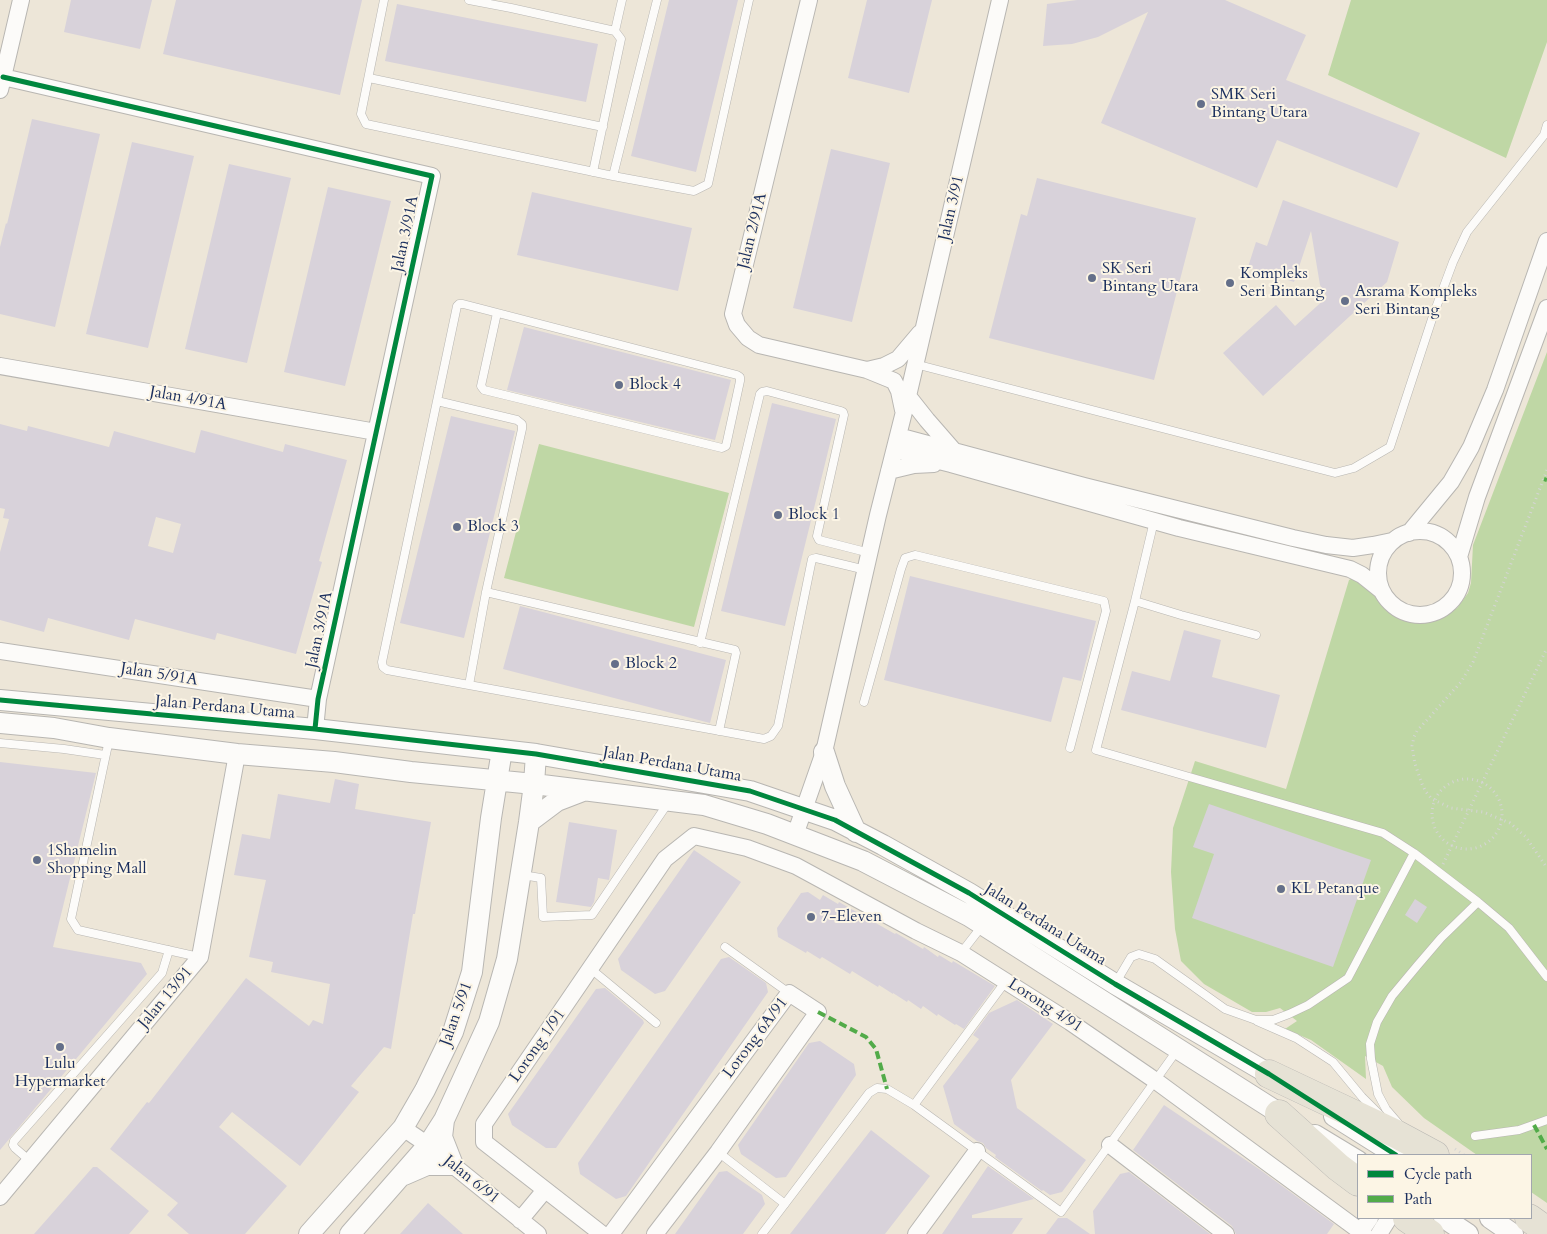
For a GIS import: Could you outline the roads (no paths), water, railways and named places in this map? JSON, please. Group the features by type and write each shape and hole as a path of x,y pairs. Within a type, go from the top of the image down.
{"highway":[{"path":"1270,1074 1420,1146"},
{"path":"1278,1114 1357,1181"},
{"path":"1530,1219 1547,1231"}],"street":[{"path":"2,83 21,0"},
{"name":"Jalan 2/91A","path":"809,0 733,314 737,325 748,338 759,345 867,370 894,380 899,391 903,415"},
{"name":"Jalan 3/91","path":"795,834 824,752 1000,0"},
{"name":"Jalan 3/91A","path":"2,83 432,176 318,699 315,729"},
{"path":"1409,533 1452,482 1470,447 1495,390 1547,241"},
{"path":"1459,557 1477,497 1547,308"},
{"path":"867,370 884,366 898,359 923,329"},
{"name":"Jalan 4/91A","path":"0,366 376,432"},
{"path":"908,396 953,457"},
{"path":"896,443 1094,488 1326,545 1353,548 1373,546 1392,541 1417,530 1430,532 1442,537 1452,545 1459,557 1462,571 1460,585 1454,598 1444,608 1430,614 1416,615 1402,611 1390,603 1382,591 1378,578 1378,564 1392,541"},
{"path":"889,471 953,457 1154,521 1350,569 1362,575 1382,591"},
{"name":"Jalan 5/91A","path":"0,651 318,699"},
{"name":"Jalan Perdana Utama","path":"0,700 315,729 536,754 750,791 835,820 883,845 969,893 1115,984 1270,1074"},
{"path":"0,723 54,728 107,746 334,762 497,780"},
{"path":"315,729 316,741 321,749 359,766"},
{"name":"Jalan 5/91","path":"310,1234 403,1128 425,1090 453,1032 472,972 491,818 502,750"},
{"path":"824,752 835,786 856,832"},
{"name":"Jalan 13/91","path":"0,1197 200,957 237,754"},
{"name":"Jalan 5/91","path":"350,1234 428,1145 444,1120 489,1022 507,959 529,822 536,754"},
{"path":"462,777 486,800 491,818"},
{"name":"Jalan Perdana Utama","path":"497,780 704,805 795,834 863,861 957,910 1179,1049 1278,1114 1357,1159"},
{"path":"529,822 557,801 585,790"},
{"name":"Lorong 4/91","path":"694,836 747,848 796,866 916,931 961,952 1070,1022 1156,1081 1363,1229"},
{"name":"Lorong 1/91","path":"602,1234 484,1142 484,1124 665,859 694,836"},
{"name":"Lorong 6A/91","path":"611,1234 789,993 818,1012 718,1152 655,1234"},
{"path":"400,1177 427,1165 453,1165 442,1138 444,1120"},
{"name":"Jalan 6/91","path":"403,1128 428,1145 538,1234"},
{"path":"1110,1145 1226,1234"},
{"path":"916,1234 977,1151"},
{"path":"520,1220 545,1190"},
{"path":"1379,1234 1388,1219"},
{"path":"1491,1219 1513,1234"},
{"path":"1427,1227 1468,1234"}],"lane":[{"path":"384,0 361,114 366,124 593,172 694,191 708,184 749,0"},
{"path":"469,0 512,4 616,31"},
{"path":"593,172 621,39 616,31 622,0"},
{"path":"613,176 657,0"},
{"path":"369,78 603,127"},
{"path":"915,364 1335,473 1354,468 1390,447 1434,313 1453,262 1467,232 1544,135 1547,125"},
{"path":"497,313 481,386 484,390 722,448 726,446 740,380 738,375 463,304 459,304 457,306 382,662 383,667 387,670 764,740 771,736 778,726 813,558 866,570"},
{"path":"700,643 762,392 767,391 843,412 817,536 819,540 870,553"},
{"path":"437,400 517,420 522,424 486,592 469,685"},
{"path":"1154,521 1096,750 1383,833 1414,853 1509,928 1547,977"},
{"path":"864,702 901,569 905,558 915,555 1104,601 1106,611 1070,748"},
{"path":"486,592 735,650 736,653 718,731"},
{"path":"1135,601 1256,635"},
{"path":"0,743 64,749 107,746 71,919 78,930 200,957"},
{"path":"520,875 541,878 543,917 592,915 670,801"},
{"path":"1256,1020 1273,1020 1290,1014 1308,1005 1348,978 1414,853"},
{"path":"1420,1146 1386,1109 1378,1094 1371,1060 1370,1044 1377,1022 1392,996 1441,938 1478,902"},
{"path":"961,952 982,926"},
{"path":"725,947 789,993"},
{"path":"30,1161 15,1148 13,1145 14,1141 162,973 169,950"},
{"path":"1115,984 1131,958 1139,954 1155,959 1225,1009 1256,1020 1296,1038 1333,1062 1378,1113 1420,1146"},
{"path":"591,969 656,1023"},
{"path":"914,1105 1006,981"},
{"path":"762,1234 869,1093 877,1088 887,1089 914,1105 1061,1212 1179,1049"},
{"path":"1475,1136 1519,1130 1547,1120"},
{"path":"718,1152 785,1204"}],"place":[{"name":"SMK Seri Bintang Utara","path":"1201,104"},
{"name":"SK Seri Bintang Utara","path":"1092,278"},
{"name":"Kompleks Seri Bintang","path":"1230,283"},
{"name":"Asrama Kompleks Seri Bintang","path":"1345,301"},
{"name":"Block 4","path":"619,385"},
{"name":"Block 1","path":"778,515"},
{"name":"Block 3","path":"457,527"},
{"name":"Block 2","path":"615,664"},
{"name":"1Shamelin Shopping Mall","path":"37,860"},
{"name":"KL Petanque","path":"1281,889"},
{"name":"7-Eleven","path":"811,917"},
{"name":"Lulu Hypermarket","path":"60,1047"}]}
